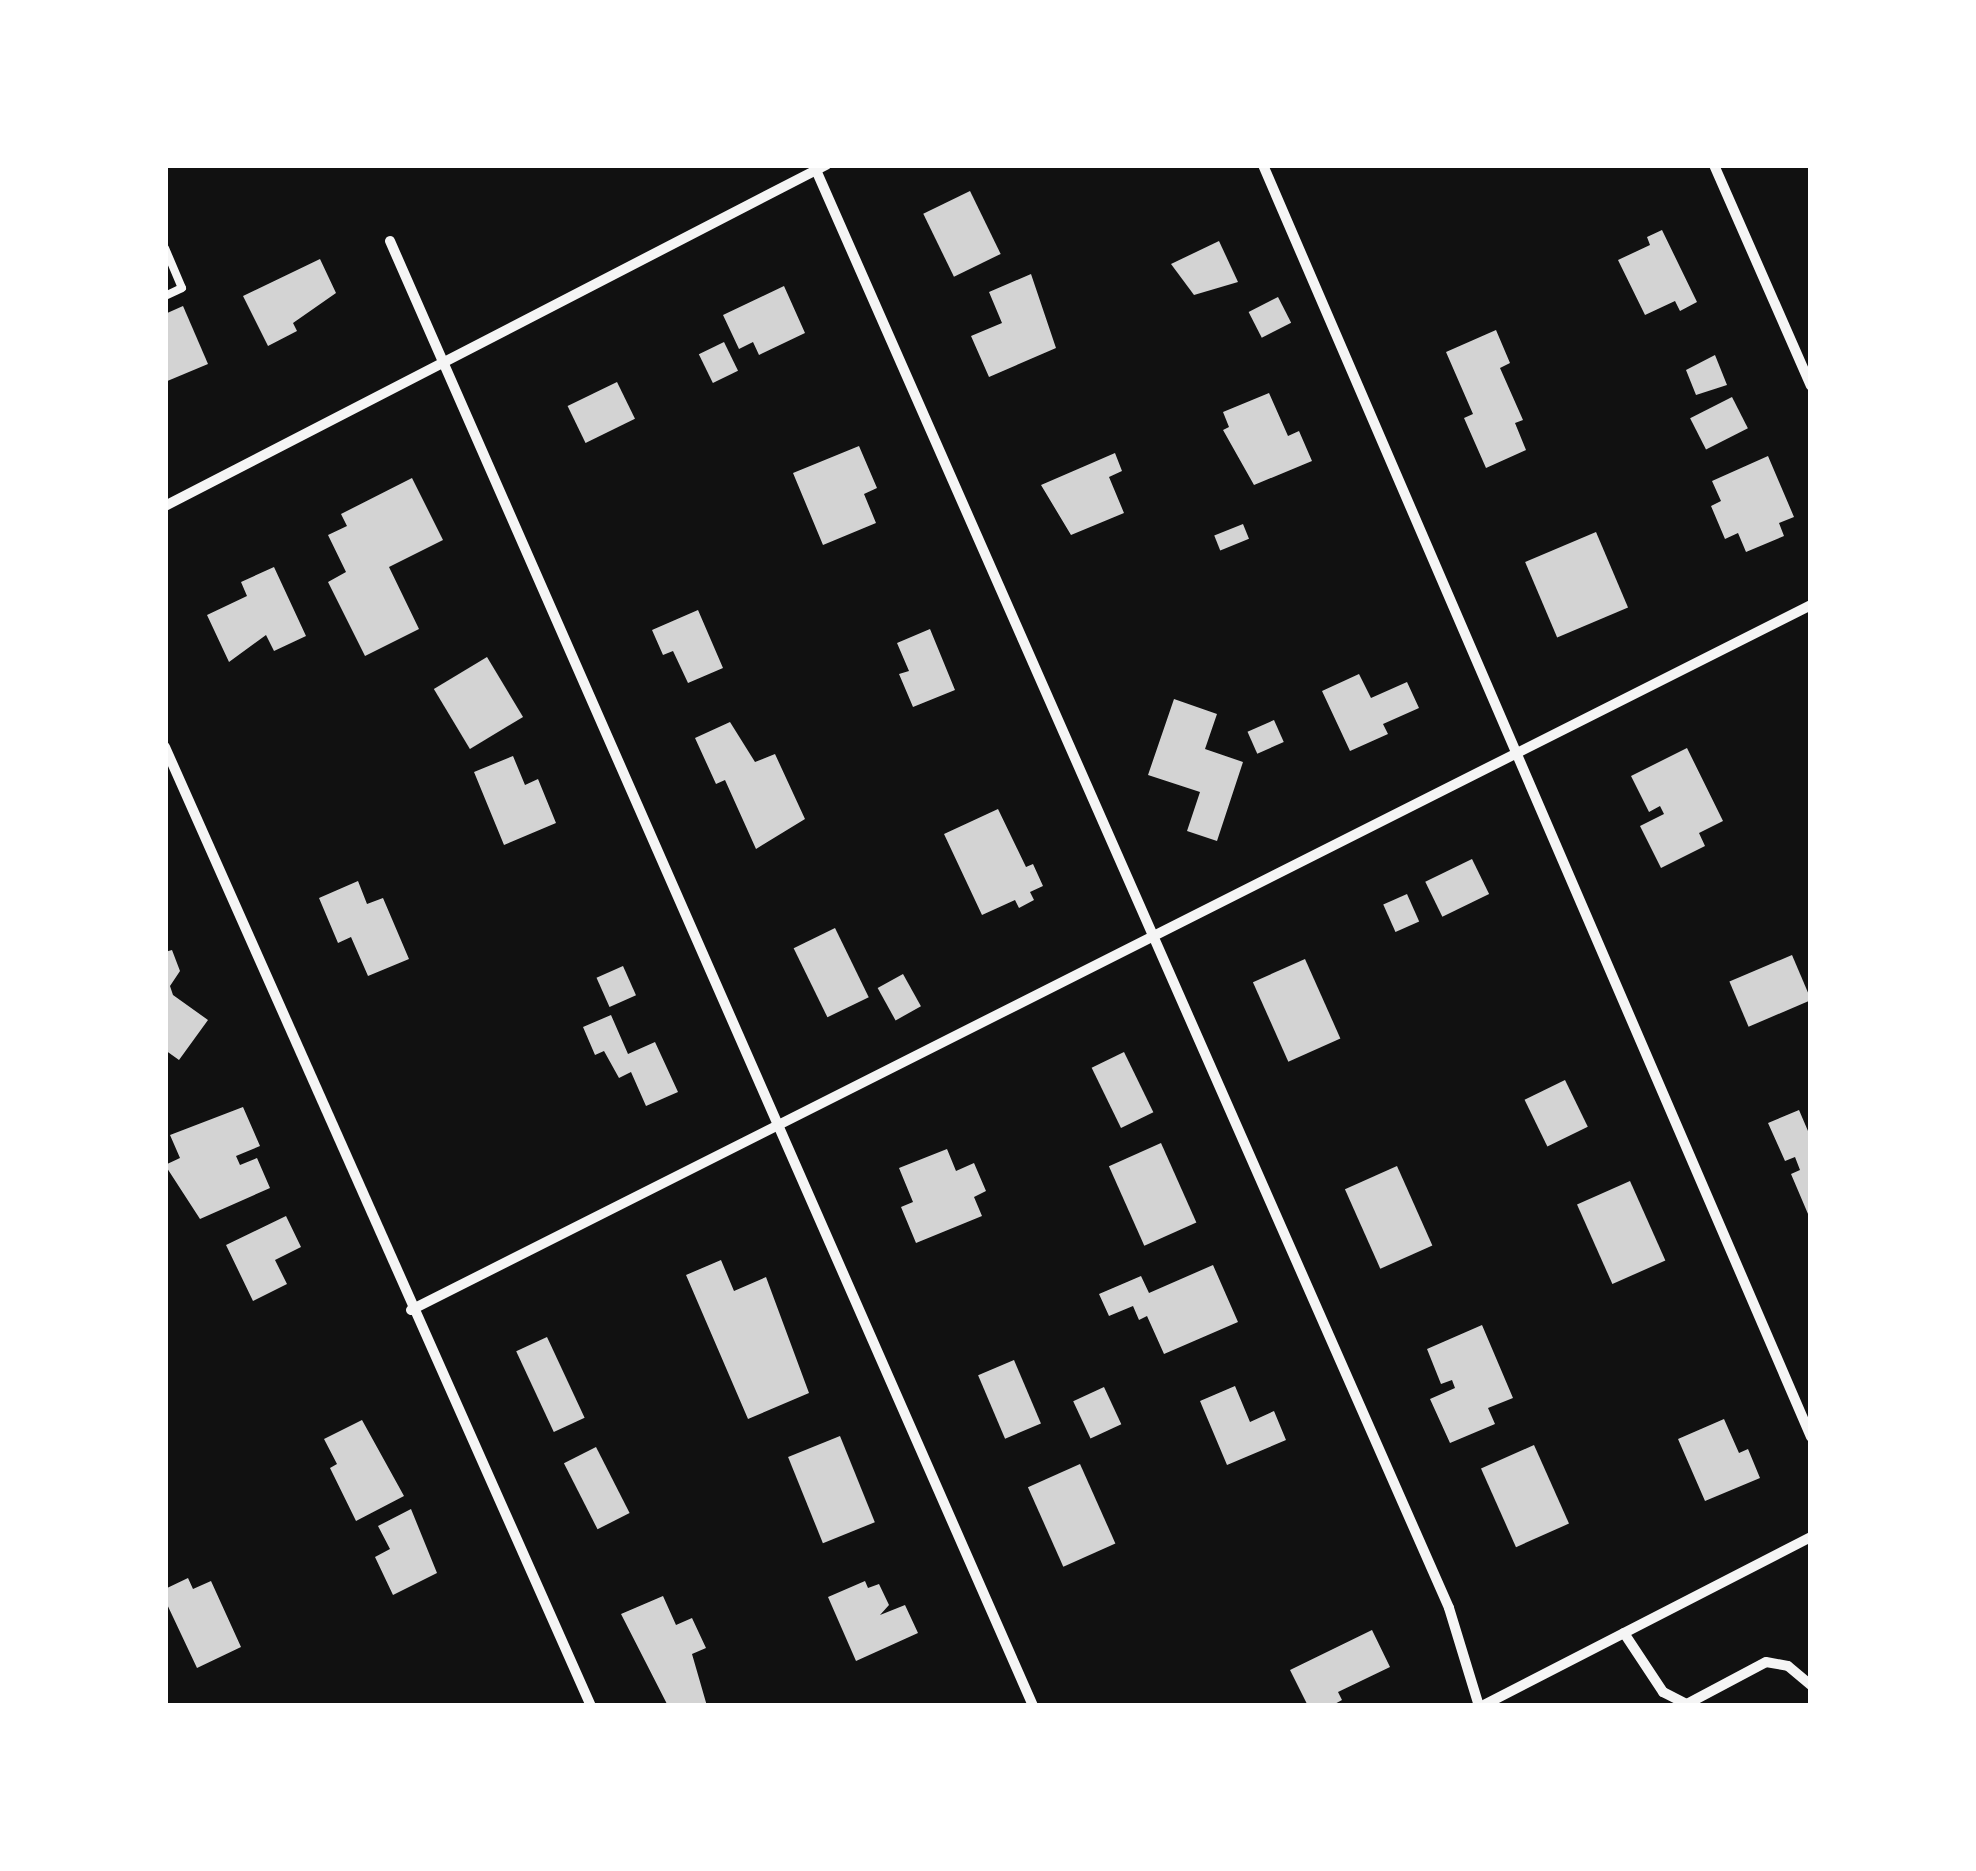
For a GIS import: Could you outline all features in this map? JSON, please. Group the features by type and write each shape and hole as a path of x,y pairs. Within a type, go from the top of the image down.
{"street":[{"path":"1263,165 1522,756 1811,1437"},
{"path":"1714,165 1811,386"},
{"path":"165,506 440,360 821,168 1449,1608 1480,1706 1811,1537"},
{"path":"390,241 1034,1706"},
{"path":"411,1310 1154,936 1522,756 1811,605"},
{"path":"165,748 411,1310 591,1706"},
{"path":"1624,1633 1663,1692 1689,1705 1766,1662 1788,1666 1811,1685"}],"lane":[{"path":"165,248 182,288 165,296"}],"building":[{"path":"970,191 1001,254 954,277 923,214"},
{"path":"1662,230 1697,302 1680,311 1675,301 1645,315 1618,260 1650,245 1647,237"},
{"path":"1219,241 1238,282 1194,295 1171,264"},
{"path":"320,259 336,293 293,323 297,331 268,346 243,296"},
{"path":"1031,274 1056,348 989,377 971,336 1002,323 989,292"},
{"path":"784,286 805,333 759,355 753,342 739,349 723,315"},
{"path":"1278,297 1291,323 1262,338 1249,312"},
{"path":"183,306 208,364 165,382 165,314"},
{"path":"1496,330 1510,363 1500,368 1523,420 1515,423 1526,450 1486,468 1464,418 1473,414 1446,352"},
{"path":"724,342 738,371 713,383 699,354"},
{"path":"1715,355 1727,385 1696,395 1686,370"},
{"path":"617,382 635,419 586,443 568,406"},
{"path":"1269,393 1288,436 1299,431 1312,461 1254,485 1223,430 1229,427 1223,412"},
{"path":"1732,397 1748,428 1706,450 1690,418"},
{"path":"859,446 877,488 864,494 876,523 823,545 793,473"},
{"path":"1115,453 1122,471 1109,477 1124,513 1071,535 1041,485"},
{"path":"1768,456 1794,517 1779,523 1784,536 1746,552 1738,533 1725,539 1711,506 1721,501 1712,481"},
{"path":"412,478 443,540 389,567 419,629 365,656 328,582 346,572 328,535 347,526 341,514"},
{"path":"1243,524 1249,539 1220,550 1214,536"},
{"path":"1596,532 1628,607 1557,638 1525,562"},
{"path":"274,567 306,636 274,651 266,635 229,662 207,615 247,596 241,582"},
{"path":"698,610 723,668 688,683 673,651 663,655 652,630"},
{"path":"930,629 955,690 913,707 899,674 909,671 897,643"},
{"path":"487,657 523,717 470,749 434,689"},
{"path":"1359,674 1371,698 1407,682 1419,708 1383,724 1388,734 1350,751 1322,691"},
{"path":"1174,699 1217,714 1205,749 1243,762 1217,841 1187,831 1200,792 1148,775"},
{"path":"1274,720 1284,742 1257,754 1248,732"},
{"path":"730,722 755,762 775,754 805,819 756,849 725,780 716,784 695,738"},
{"path":"1687,748 1723,821 1699,833 1705,846 1661,868 1640,826 1664,814 1660,806 1649,812 1631,776"},
{"path":"513,756 525,785 538,779 556,823 504,845 474,772"},
{"path":"998,809 1026,867 1033,864 1043,886 1030,892 1034,900 1019,908 1015,900 982,915 944,834"},
{"path":"1472,859 1489,894 1442,917 1425,882"},
{"path":"358,881 367,904 383,898 409,959 368,976 351,937 338,943 319,898"},
{"path":"1407,894 1419,921 1395,932 1383,905"},
{"path":"835,928 869,997 827,1017 794,948"},
{"path":"172,950 180,971 170,986 173,995 208,1020 179,1060 165,1050 165,952"},
{"path":"1792,955 1811,1000 1749,1027 1729,982"},
{"path":"1305,959 1340,1038 1288,1062 1253,982"},
{"path":"623,966 636,995 610,1007 597,978"},
{"path":"903,974 921,1006 896,1020 878,988"},
{"path":"611,1015 628,1054 655,1042 678,1092 646,1106 631,1072 619,1078 604,1051 595,1055 583,1027"},
{"path":"1124,1052 1153,1112 1121,1128 1092,1068"},
{"path":"1565,1080 1588,1127 1547,1146 1525,1100"},
{"path":"243,1107 260,1146 236,1156 240,1165 257,1158 270,1188 200,1219 165,1165 180,1158 170,1135"},
{"path":"1799,1110 1811,1138 1811,1221 1791,1174 1800,1170 1795,1157 1785,1161 1768,1123"},
{"path":"1161,1143 1196,1222 1144,1246 1109,1166"},
{"path":"947,1149 956,1171 974,1163 986,1191 974,1197 982,1216 916,1243 901,1207 913,1202 899,1168"},
{"path":"1397,1166 1432,1245 1380,1269 1345,1189"},
{"path":"1630,1181 1665,1260 1612,1284 1577,1205"},
{"path":"286,1216 301,1247 275,1260 287,1284 253,1301 226,1245"},
{"path":"721,1260 734,1291 766,1277 809,1393 748,1419 686,1275"},
{"path":"1213,1265 1238,1322 1164,1354 1147,1316 1139,1320 1133,1306 1109,1316 1099,1294 1141,1276 1149,1293"},
{"path":"1482,1325 1513,1398 1488,1408 1495,1424 1450,1443 1430,1399 1455,1388 1452,1380 1441,1384 1427,1349"},
{"path":"547,1337 585,1418 554,1432 516,1351"},
{"path":"1014,1360 1041,1424 1005,1439 978,1375"},
{"path":"1235,1386 1250,1422 1274,1411 1286,1440 1227,1465 1200,1401"},
{"path":"1104,1387 1121,1424 1091,1439 1073,1401"},
{"path":"1724,1419 1739,1453 1748,1449 1760,1478 1705,1501 1678,1439"},
{"path":"362,1420 404,1496 356,1521 330,1468 337,1464 324,1439"},
{"path":"840,1436 875,1522 823,1543 788,1457"},
{"path":"1534,1445 1569,1524 1516,1547 1481,1469"},
{"path":"596,1447 630,1513 598,1529 564,1463"},
{"path":"1080,1464 1115,1543 1063,1567 1028,1487"},
{"path":"411,1509 437,1573 393,1595 375,1557 390,1549 378,1526"},
{"path":"188,1578 193,1589 211,1581 241,1647 197,1668 165,1600 165,1589"},
{"path":"865,1581 868,1588 879,1584 889,1605 880,1615 905,1605 918,1633 856,1661 828,1597"},
{"path":"663,1596 676,1625 692,1618 706,1648 692,1654 707,1706 668,1706 621,1614"},
{"path":"1372,1630 1390,1667 1338,1692 1342,1700 1331,1706 1308,1706 1290,1670"}]}
